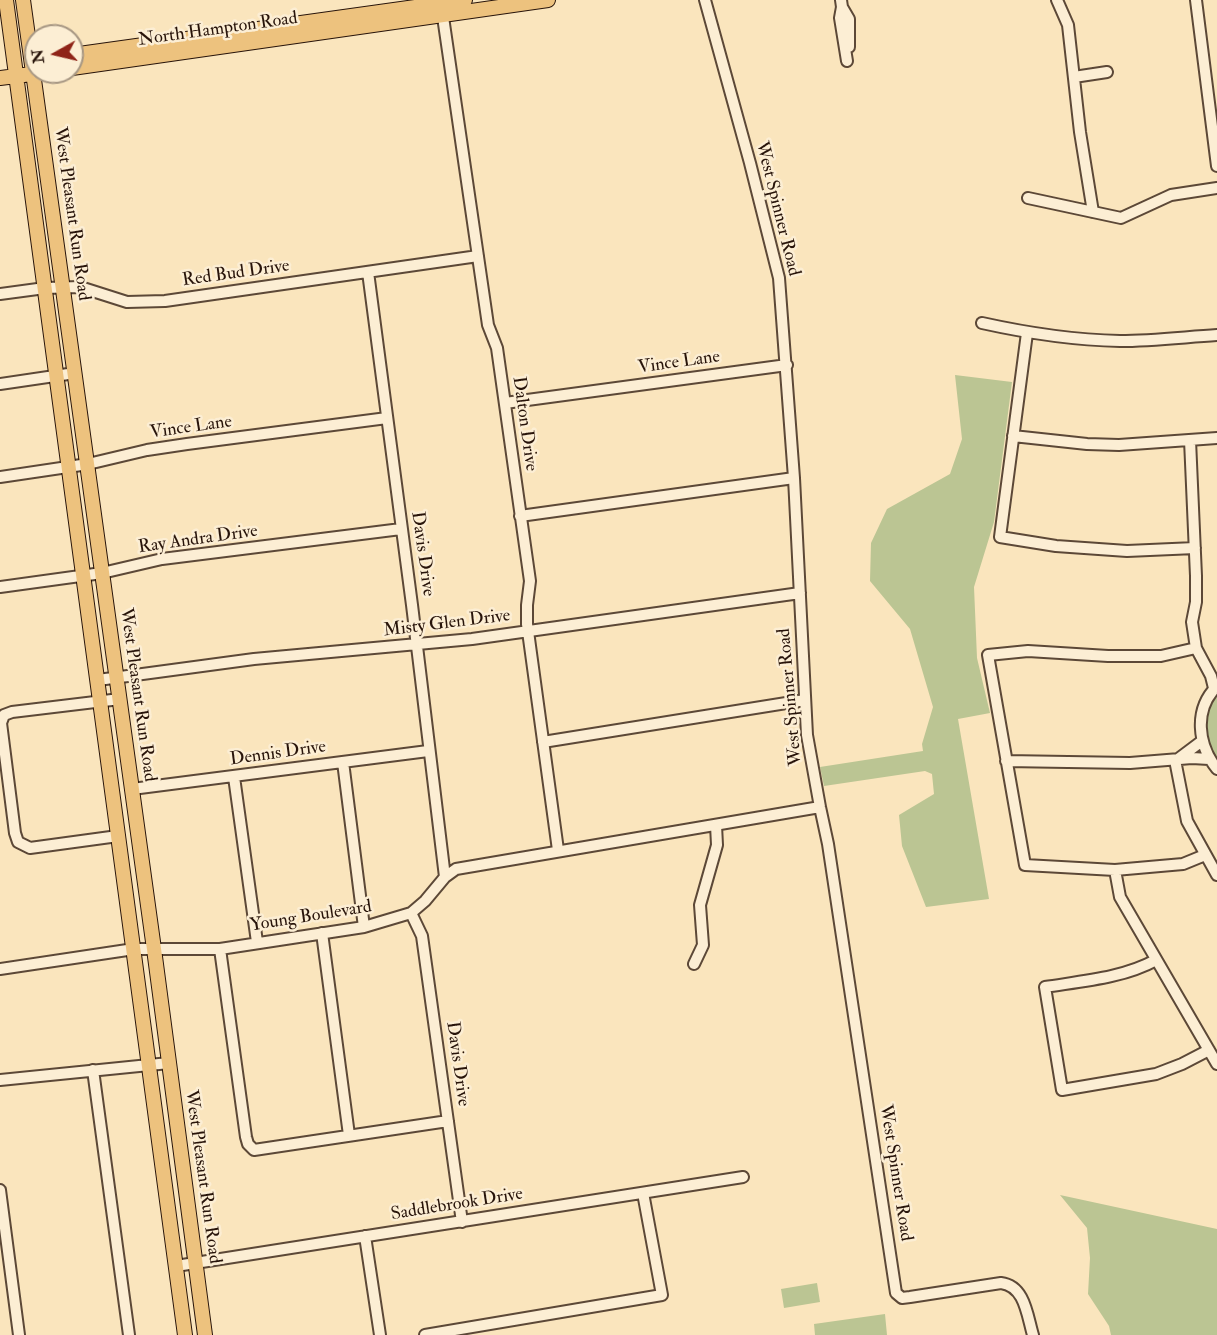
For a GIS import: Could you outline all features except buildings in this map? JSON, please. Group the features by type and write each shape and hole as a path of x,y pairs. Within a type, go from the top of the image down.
{"main road":[{"name":"West Pleasant Run Road","path":"6,0 185,1335"},
{"name":"West Pleasant Run Road","path":"23,0 28,24"},
{"name":"North Hampton Road","path":"442,10 465,0"},
{"name":"North Hampton Road","path":"84,66 128,54 231,39 442,10 548,0"},
{"name":"North Hampton Road","path":"84,55 128,54"},
{"path":"0,62 15,60 24,63"},
{"path":"0,78 24,73"},
{"name":"West Pleasant Run Road","path":"39,84 63,288 205,1335"}],"street":[{"name":"West Spinner Road","path":"705,0 779,278 794,478 807,735 828,844 896,1293 902,1298 1001,1283 1010,1284 1020,1293 1033,1335"},
{"path":"1057,0 1068,25 1093,212"},
{"path":"1196,0 1217,166"},
{"path":"841,4 849,19 849,61"},
{"name":"Dalton Drive","path":"442,10 488,325 496,348 530,581 527,605 528,631 558,850"},
{"path":"1074,77 1107,72"},
{"path":"1028,198 1121,218 1171,195 1217,188"},
{"name":"Red Bud Drive","path":"0,294 45,288 80,287 127,302 165,301 478,256"},
{"name":"Davis Drive","path":"368,272 445,877"},
{"path":"982,323 1027,333 1121,341 1217,335"},
{"path":"1027,333 1000,537 1056,546 1126,551 1195,548"},
{"name":"Vince Lane","path":"505,403 787,365"},
{"path":"0,384 75,374"},
{"name":"Vince Lane","path":"0,477 88,464 147,450 387,418"},
{"path":"1013,436 1119,445 1217,438"},
{"path":"1190,440 1196,602 1192,622 1197,648 1216,687 1202,713 1202,741 1209,759 1217,769"},
{"path":"520,516 794,478"},
{"name":"Ray Andra Drive","path":"0,587 102,573 162,559 401,529"},
{"name":"Misty Glen Drive","path":"98,680 254,659 472,639 800,593"},
{"path":"1197,648 1161,656 1108,656 1028,651 988,656 1025,865 1115,870 1183,864 1205,855"},
{"path":"1204,661 1217,672"},
{"path":"118,836 30,848 18,842 1,723 4,715 12,712 120,699"},
{"path":"543,742 805,700"},
{"path":"1175,760 1202,741"},
{"name":"Dennis Drive","path":"132,789 428,751"},
{"path":"1006,761 1130,763 1192,758 1209,759"},
{"path":"1175,760 1187,821 1217,875"},
{"path":"343,762 364,927"},
{"path":"234,777 257,942"},
{"name":"Young Boulevard","path":"0,969 134,949 220,948 364,927 411,913 426,901 445,877 456,869 466,866 820,807"},
{"path":"694,964 703,945 700,905 717,845 716,825"},
{"path":"1115,870 1120,897 1217,1064"},
{"name":"Davis Drive","path":"411,913 422,936 462,1221"},
{"path":"322,933 349,1135"},
{"path":"220,948 236,1074 248,1144 254,1150 448,1121"},
{"path":"1156,960 1138,970 1045,987 1062,1090 1156,1074 1209,1050"},
{"path":"0,1080 169,1063"},
{"path":"93,1070 129,1335"},
{"name":"Saddlebrook Drive","path":"176,1266 743,1178"},
{"path":"0,1190 19,1335"},
{"path":"425,1335 662,1295 643,1193"},
{"path":"364,1236 380,1335"}],"green space":[{"path":"955,375 1012,382 994,522 974,587 977,658 990,713 958,719 989,899 926,907 902,846 899,815 934,794 932,774 925,771 824,786 820,767 923,751 922,744 933,707 910,629 870,581 871,543 887,509 950,474 962,439"},
{"path":"1217,695 1217,761 1209,744 1206,728 1209,711"},
{"path":"1060,1195 1217,1229 1217,1335 1111,1335 1109,1326 1088,1294 1090,1258 1087,1228"},
{"path":"817,1283 820,1302 784,1308 781,1289"},
{"path":"885,1314 887,1335 815,1335 814,1324"}]}
